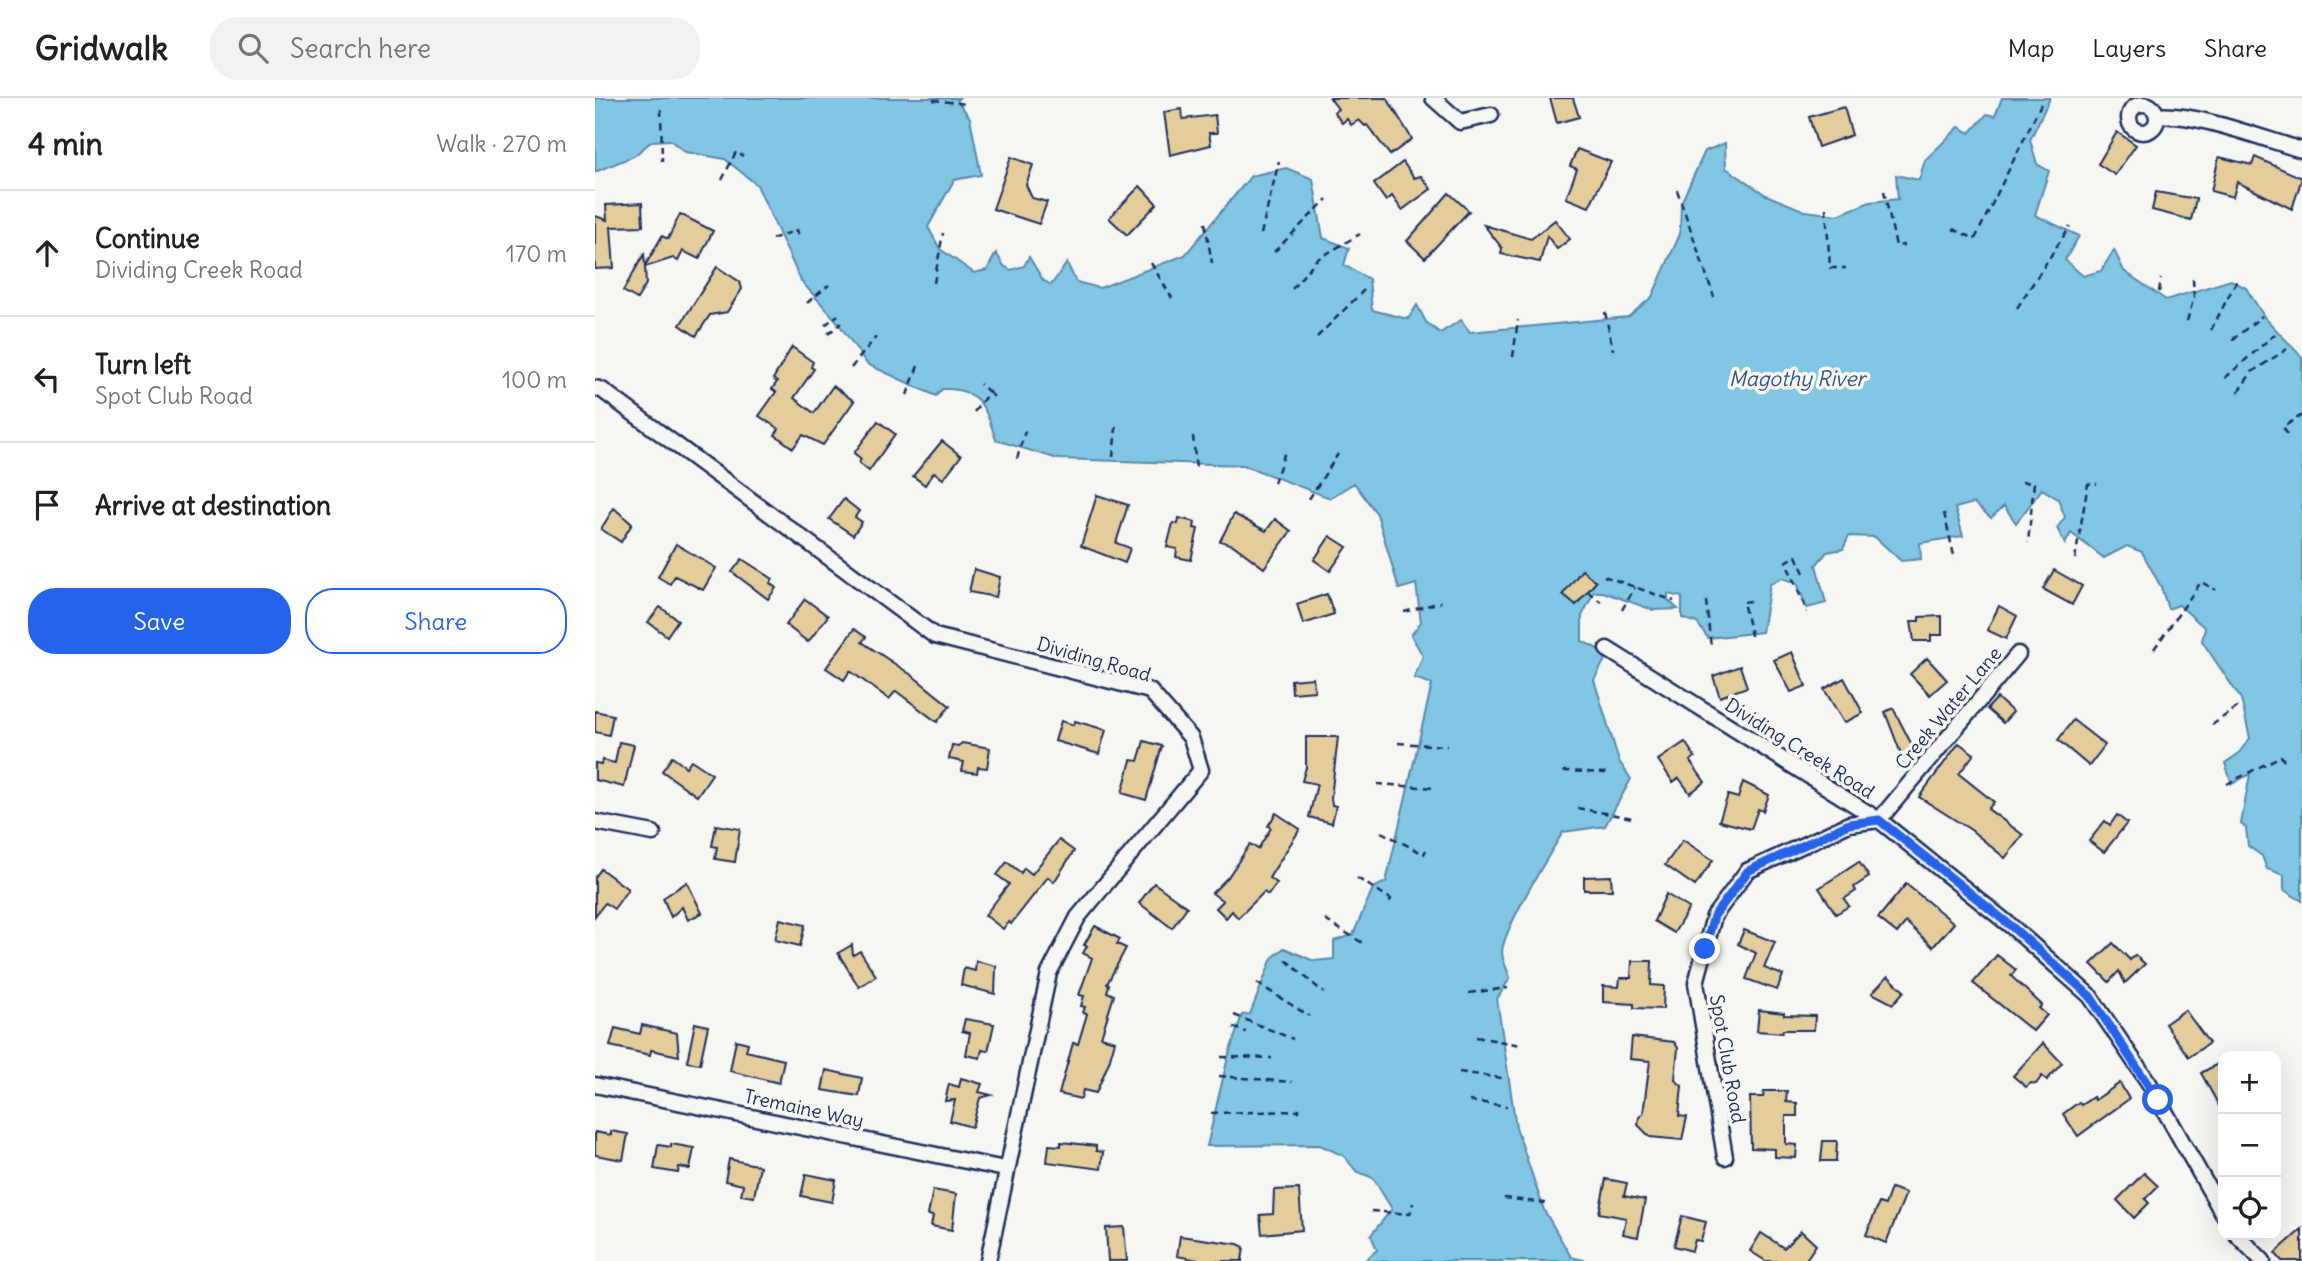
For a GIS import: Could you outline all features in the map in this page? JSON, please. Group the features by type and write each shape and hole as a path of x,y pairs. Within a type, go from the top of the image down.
{"street":[{"path":"1433,98 1460,122 1491,115"},
{"path":"2157,116 2167,115 2221,127 2302,150"},
{"name":"Dividing Road","path":"595,387 935,636 1150,691 1191,738 1202,770 1078,917 1049,973 1005,1170 988,1261"},
{"name":"Dividing Creek Road","path":"1607,649 1879,820 2011,926 2090,996 2149,1083 2218,1205"},
{"name":"Creek Water Lane","path":"1879,820 2018,654"},
{"name":"Spot Club Road","path":"1725,1157 1696,983 1714,916 1748,871 1849,824 1879,820"},
{"path":"595,822 653,833"},
{"name":"Tremaine Way","path":"595,1085 1005,1170"},
{"path":"2242,1240 2263,1261"}],"path":[{"path":"933,100 967,104"},
{"path":"1953,229 1975,239 2041,104"},
{"path":"661,109 662,161"},
{"path":"722,180 736,152 743,156"},
{"path":"1261,234 1279,161"},
{"path":"1677,190 1714,297"},
{"path":"1884,191 1896,246 1904,245"},
{"path":"1274,252 1327,199"},
{"path":"1826,208 1830,268 1846,268"},
{"path":"1205,223 1212,263"},
{"path":"2017,308 2070,226"},
{"path":"772,239 797,230 800,239"},
{"path":"934,283 943,233"},
{"path":"1292,289 1316,260 1360,234"},
{"path":"1151,263 1172,298"},
{"path":"2159,292 2161,279"},
{"path":"2187,321 2194,297 2193,279"},
{"path":"2211,330 2237,280"},
{"path":"807,303 829,285"},
{"path":"1317,337 1364,290"},
{"path":"1605,312 1613,350"},
{"path":"825,325 838,315"},
{"path":"2232,340 2262,316"},
{"path":"1513,357 1518,320"},
{"path":"828,334 841,323"},
{"path":"2225,378 2275,334"},
{"path":"851,368 876,338"},
{"path":"2238,392 2252,372 2287,349"},
{"path":"907,395 918,366"},
{"path":"980,384 997,400"},
{"path":"974,412 989,392"},
{"path":"2287,434 2283,427 2302,415"},
{"path":"1113,457 1116,428 1123,429"},
{"path":"1017,459 1025,432"},
{"path":"1193,436 1196,469"},
{"path":"1274,483 1286,449"},
{"path":"1309,499 1338,454"},
{"path":"2022,482 2034,483 2028,543"},
{"path":"2075,559 2088,484 2097,484"},
{"path":"1944,513 1955,560"},
{"path":"1804,573 1796,556 1786,562 1807,612"},
{"path":"1604,576 1674,601"},
{"path":"2154,649 2201,582 2216,590"},
{"path":"1622,610 1635,587"},
{"path":"1588,592 1601,602"},
{"path":"1404,612 1441,601"},
{"path":"1706,601 1711,647"},
{"path":"1751,601 1743,602 1752,639"},
{"path":"2212,725 2239,706"},
{"path":"1398,743 1447,746"},
{"path":"2227,785 2281,756 2284,761"},
{"path":"1563,771 1607,773"},
{"path":"1377,784 1435,788"},
{"path":"1577,808 1632,818"},
{"path":"1381,832 1424,854 1426,850"},
{"path":"1357,878 1391,899 1388,904"},
{"path":"1325,920 1366,945"},
{"path":"1286,960 1324,993"},
{"path":"1257,983 1308,1016"},
{"path":"1469,993 1508,988"},
{"path":"1234,1015 1293,1039"},
{"path":"1233,1027 1246,1032"},
{"path":"1476,1037 1521,1045"},
{"path":"1221,1057 1272,1058"},
{"path":"1459,1072 1502,1078"},
{"path":"1219,1076 1292,1082"},
{"path":"1469,1101 1507,1106"},
{"path":"1211,1113 1299,1111 1299,1106"},
{"path":"1504,1198 1545,1203"},
{"path":"1371,1211 1410,1214 1413,1203"}],"water":[{"name":"Magothy River","path":"595,98 959,98 957,100 970,118 981,175 954,180 928,227 940,249 974,273 987,270 996,253 1004,266 1011,270 1024,266 1029,257 1043,280 1051,285 1067,263 1076,282 1100,288 1185,255 1251,176 1286,168 1313,179 1323,238 1349,248 1344,265 1369,279 1372,310 1408,319 1417,305 1426,322 1440,333 1461,320 1470,332 1628,317 1652,297 1680,234 1681,203 1705,151 1725,143 1726,168 1766,195 1805,211 1838,215 1870,202 1898,199 1896,175 1919,180 1925,160 1959,127 1970,133 1987,114 1995,116 2002,98 2050,98 2030,140 2037,164 2049,171 2035,215 2079,236 2065,260 2083,276 2101,271 2114,250 2124,271 2166,300 2231,280 2246,288 2265,318 2302,357 2302,901 2284,890 2284,875 2267,869 2262,856 2248,846 2246,828 2241,824 2250,774 2232,784 2225,763 2238,754 2250,738 2241,699 2202,641 2205,628 2179,605 2168,609 2161,587 2142,552 2127,546 2104,558 2071,533 2065,544 2057,528 2065,517 2058,499 2042,489 2016,523 2004,506 1991,518 1974,503 1955,508 1963,536 1920,543 1921,559 1901,561 1875,537 1849,536 1843,549 1827,552 1816,565 1826,603 1807,608 1797,583 1782,578 1770,584 1762,632 1708,638 1697,623 1682,618 1682,597 1668,594 1668,600 1678,609 1653,610 1603,592 1594,592 1582,616 1582,641 1608,654 1594,680 1619,761 1631,779 1605,826 1563,832 1556,843 1518,910 1504,941 1502,955 1510,978 1497,999 1516,1127 1544,1210 1571,1257 1588,1261 1364,1261 1377,1250 1371,1235 1392,1209 1373,1178 1356,1171 1344,1156 1320,1145 1207,1146 1228,1057 1242,1015 1250,1014 1272,958 1284,948 1314,961 1334,959 1334,941 1353,935 1373,888 1386,882 1432,684 1414,678 1423,656 1411,635 1421,622 1416,584 1399,589 1377,514 1354,483 1330,498 1243,465 1058,459 996,440 985,410 973,396 955,389 942,389 936,396 867,364 836,320 801,281 757,185 725,159 685,152 670,140 652,141 634,156 595,172"}],"building":[{"path":"1330,98 1387,98 1412,139 1390,155 1367,125 1359,120 1351,125 1347,119 1342,123 1334,112 1338,109"},
{"path":"1550,98 1573,98 1579,117 1557,123"},
{"path":"1844,107 1852,135 1818,147 1809,117"},
{"path":"1182,109 1183,119 1215,115 1217,133 1209,133 1211,145 1170,155 1164,112"},
{"path":"2117,132 2136,145 2115,175 2098,164"},
{"path":"1577,149 1611,162 1589,207 1566,198 1577,169 1570,166"},
{"path":"1011,157 1033,165 1026,185 1032,198 1047,202 1039,224 993,209"},
{"path":"2219,157 2252,165 2255,157 2302,178 2292,209 2237,182 2233,197 2211,191"},
{"path":"1403,162 1414,178 1421,176 1431,189 1402,210 1392,196 1386,201 1374,184"},
{"path":"1140,186 1157,204 1127,235 1109,218"},
{"path":"2156,192 2196,199 2191,220 2152,210"},
{"path":"1449,193 1469,211 1425,258 1407,241"},
{"path":"642,203 643,226 611,227 614,268 595,269 595,216 607,220 606,205"},
{"path":"680,214 713,231 699,259 683,251 678,261 673,258 645,267 646,284 637,299 623,291 644,254 645,266 662,236 668,239"},
{"path":"1555,220 1570,239 1557,249 1547,236 1540,262 1501,254 1502,248 1484,225 1531,239"},
{"path":"717,267 740,282 742,289 727,312 710,315 696,336 680,325"},
{"path":"792,347 813,362 811,367 814,369 794,398 814,413 833,386 854,401 823,445 803,435 793,448 775,435 779,429 759,416 776,392 772,389 777,382 773,379"},
{"path":"878,421 895,434 869,471 859,463 861,459 854,453"},
{"path":"942,441 961,456 943,479 934,472 925,485 913,476"},
{"path":"1097,495 1128,505 1116,543 1130,548 1125,563 1081,546"},
{"path":"844,499 859,511 855,517 862,522 853,535 829,519"},
{"path":"614,508 632,524 621,542 601,529"},
{"path":"1234,514 1266,531 1275,519 1291,531 1264,568 1233,545 1220,541"},
{"path":"1179,518 1195,522 1194,528 1198,529 1191,560 1176,557 1177,549 1167,547 1173,523 1178,524"},
{"path":"1330,536 1347,547 1330,571 1314,560"},
{"path":"676,544 716,568 703,590 675,576 670,584 658,577"},
{"path":"742,559 773,579 770,583 776,588 768,599 732,572"},
{"path":"974,569 1000,577 996,597 969,592"},
{"path":"1582,570 1596,582 1576,605 1563,594"},
{"path":"2054,570 2082,586 2072,605 2043,589"},
{"path":"1327,594 1334,614 1303,624 1297,604"},
{"path":"805,599 828,616 808,642 786,625"},
{"path":"1999,606 2017,616 2006,639 1987,630"},
{"path":"660,607 678,620 667,636 648,622"},
{"path":"1942,616 1942,635 1931,635 1931,641 1914,641 1911,621 1919,621 1919,617"},
{"path":"854,629 866,637 862,642 913,676 950,706 937,722 896,691 889,699 850,671 844,680 826,668"},
{"path":"1792,652 1806,686 1791,692 1774,660"},
{"path":"1927,658 1947,680 1930,695 1910,674"},
{"path":"1740,666 1747,687 1720,697 1713,676"},
{"path":"1313,678 1315,691 1292,693 1291,680"},
{"path":"1844,678 1863,713 1844,723 1824,689"},
{"path":"1997,698 2013,712 2003,723 1987,709"},
{"path":"1893,708 1916,753 1903,759 1885,712"},
{"path":"595,711 613,715 609,735 595,732"},
{"path":"2073,720 2105,745 2089,766 2058,740"},
{"path":"1061,721 1074,725 1075,721 1106,730 1099,754 1055,741"},
{"path":"1306,737 1338,737 1331,798 1332,805 1336,806 1332,823 1309,817 1317,784 1302,781 1306,767"},
{"path":"1144,741 1162,746 1146,800 1122,793 1131,760 1138,761"},
{"path":"619,742 634,745 624,787 595,780 595,763 601,764 602,760 615,763"},
{"path":"1685,742 1695,757 1690,761 1705,782 1690,793 1679,778 1673,782 1658,760"},
{"path":"962,743 990,748 987,768 978,767 977,773 962,771 964,762 949,759 952,745 958,746"},
{"path":"1959,743 1974,754 1959,774 1994,802 1988,809 2023,835 2005,858 1971,830 1919,797"},
{"path":"672,757 686,767 691,760 712,774 697,796 662,771"},
{"path":"1743,782 1769,795 1763,811 1758,809 1751,829 1719,821 1728,795 1738,798"},
{"path":"1276,813 1300,829 1269,878 1277,883 1268,895 1264,892 1238,918 1232,911 1226,918 1216,908 1223,901 1212,893 1228,877 1250,844 1258,849 1271,828 1268,826"},
{"path":"2117,815 2127,823 2104,852 2089,841 2105,821 2110,825"},
{"path":"716,825 740,829 735,862 715,859 717,847 712,846"},
{"path":"1059,840 1074,851 1054,882 1048,877 1011,924 1009,922 1003,929 985,915 1009,884 997,875 1007,862 1021,873 1024,868 1032,874"},
{"path":"1683,840 1713,860 1695,886 1665,865"},
{"path":"1859,862 1869,877 1854,887 1856,891 1844,899 1849,906 1836,914 1819,888"},
{"path":"601,869 628,889 614,909 605,903 595,916 595,877"},
{"path":"1611,876 1612,890 1584,890 1584,877"},
{"path":"687,882 702,913 688,920 682,907 671,917 663,898"},
{"path":"1154,883 1187,907 1172,928 1139,903"},
{"path":"1906,884 1954,923 1933,947 1906,922 1897,933 1878,918"},
{"path":"1666,894 1689,908 1674,933 1654,921"},
{"path":"780,919 805,925 800,946 775,940"},
{"path":"1095,926 1120,939 1117,944 1126,948 1107,984 1107,992 1114,995 1101,1037 1115,1041 1109,1062 1096,1093 1083,1090 1081,1099 1059,1094 1073,1043 1078,1044 1087,1014 1083,1013 1085,1007 1081,1006 1084,996 1079,995 1092,958 1083,953 1087,946 1084,945"},
{"path":"1744,930 1775,942 1764,968 1783,975 1777,990 1746,979 1756,953 1738,944"},
{"path":"2113,943 2130,960 2135,955 2145,964 2125,983 2119,971 2109,982 2091,964"},
{"path":"852,945 853,955 860,951 876,976 859,987 838,953"},
{"path":"1997,955 2016,970 2011,976 2042,1005 2039,1008 2047,1015 2033,1031 1973,983"},
{"path":"976,961 996,966 995,994 961,985 964,968 975,971"},
{"path":"1632,961 1652,961 1651,985 1664,986 1663,1009 1634,1008 1634,1004 1603,1002 1603,986 1619,987 1620,978 1631,978"},
{"path":"1888,976 1904,991 1893,1004 1872,993"},
{"path":"1759,1010 1784,1015 1815,1016 1814,1030 1783,1030 1782,1033 1757,1031"},
{"path":"2185,1010 2209,1043 2189,1057 2165,1024"},
{"path":"965,1019 994,1024 988,1051 982,1050 980,1058 966,1055 970,1033 962,1031"},
{"path":"695,1023 708,1026 700,1064 687,1062"},
{"path":"642,1025 677,1033 679,1056 651,1050 650,1055 610,1046 615,1028 640,1034"},
{"path":"1632,1037 1674,1042 1678,1048 1675,1080 1682,1086 1679,1116 1687,1117 1682,1140 1650,1137 1638,1125 1639,1117 1643,1114 1650,1061 1630,1059"},
{"path":"736,1040 748,1043 746,1051 784,1060 779,1083 730,1071"},
{"path":"2043,1043 2062,1063 2047,1080 2042,1076 2036,1084 2031,1083 2026,1087 2013,1076"},
{"path":"2218,1064 2218,1104 2201,1073"},
{"path":"826,1070 862,1078 859,1096 822,1090"},
{"path":"961,1078 982,1084 979,1092 991,1095 980,1098 972,1127 950,1121 955,1100 945,1101 949,1084 959,1087"},
{"path":"2120,1083 2129,1099 2078,1136 2063,1114 2079,1102 2081,1105 2093,1097 2095,1100"},
{"path":"1764,1091 1787,1091 1786,1102 1797,1103 1797,1116 1786,1116 1786,1144 1797,1145 1796,1158 1775,1157 1775,1149 1751,1148 1750,1097 1763,1097"},
{"path":"611,1131 628,1134 623,1160 595,1155 595,1132 611,1135"},
{"path":"1823,1141 1837,1141 1836,1161 1821,1161"},
{"path":"1061,1142 1096,1146 1096,1151 1103,1152 1101,1169 1047,1162 1049,1145 1061,1146"},
{"path":"671,1144 694,1148 690,1169 679,1167 678,1173 654,1169 658,1145 671,1147"},
{"path":"729,1159 760,1166 754,1197 741,1195 743,1185 725,1181"},
{"path":"2144,1173 2158,1186 2145,1199 2149,1203 2134,1218 2117,1200"},
{"path":"806,1174 836,1180 832,1202 801,1196"},
{"path":"1606,1179 1627,1183 1624,1196 1645,1200 1638,1237 1623,1234 1626,1218 1599,1213"},
{"path":"1891,1188 1906,1193 1886,1243 1866,1235 1879,1203 1885,1205"},
{"path":"1299,1189 1302,1230 1262,1234 1260,1215 1273,1214 1274,1190"},
{"path":"933,1190 956,1194 952,1230 931,1226 933,1216 928,1215"},
{"path":"1682,1216 1706,1222 1701,1241 1695,1240 1692,1251 1674,1246"},
{"path":"1124,1227 1127,1261 1108,1261 1106,1228"},
{"path":"2302,1229 2302,1261 2282,1261 2275,1253"},
{"path":"1801,1231 1816,1245 1805,1261 1766,1261 1750,1251 1761,1233 1784,1248"},
{"path":"1180,1236 1238,1244 1244,1247 1242,1261 1204,1261 1177,1256"}],"route":[{"path":"1705,949 1714,916 1748,871 1849,824 1879,820 2011,926 2090,996 2158,1100"}]}
